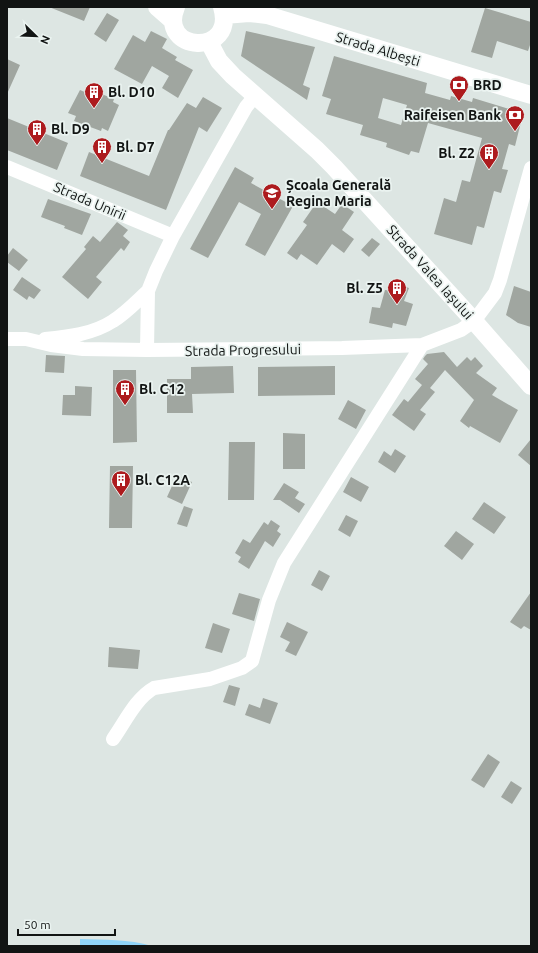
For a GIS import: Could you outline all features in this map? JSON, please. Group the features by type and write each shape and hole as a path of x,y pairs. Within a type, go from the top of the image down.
{"main road":[{"path":"157,7 174,14 177,32 185,41 193,44 209,42"},
{"name":"Strada Albești","path":"209,42 216,38 221,31 224,23 223,11 267,15 531,95"},
{"name":"Strada Valea Iașului","path":"209,42 219,61 233,76 334,167 531,386"}],"street":[{"path":"147,350 148,291 156,271 173,236 246,107 255,96"},
{"name":"Strada Unirii","path":"7,167 173,236"},
{"path":"474,321 495,293 500,280 528,192 531,168"},
{"path":"26,339 76,335 98,329 114,321 148,291"},
{"name":"Strada Progresului","path":"7,339 26,339 51,346 83,349 147,350 422,346 460,330 474,321"},
{"path":"113,739 146,693 154,688 210,679 242,668 252,661 269,600 284,563 422,346"}],"water":[{"path":"80,939 125,941 152,946 80,946"}],"building":[{"path":"49,7 90,7 84,21"},
{"path":"485,8 531,22 531,42 528,51 497,41 492,58 471,52"},
{"path":"107,13 119,20 106,42 94,34"},
{"path":"151,31 167,39 162,48 177,57 175,60 193,70 178,98 162,88 169,76 152,66 142,84 114,69 133,35 145,42"},
{"path":"246,31 315,47 303,85 310,88 307,100 241,56"},
{"path":"334,56 427,83 425,93 450,100 451,96 472,102 473,98 519,112 517,121 521,122 515,146 509,144 502,169 508,170 501,193 494,191 484,228 477,226 472,245 434,234 444,198 456,202 462,180 470,182 482,138 428,123 419,153 411,151 409,155 386,147 387,143 360,135 363,125 326,114 331,99 322,96","holes":["383,98 407,105 401,125 378,118"]},
{"path":"7,59 20,65 7,94"},
{"name":"Bl. D10","path":"89,89 114,99 113,102 119,105 108,131 102,128 101,131 74,121 76,116 68,113 80,90 87,93"},
{"name":"Bl. D7","path":"203,97 222,108 207,132 199,127 166,210 80,176 89,152 149,176 168,130 187,103 196,108"},
{"name":"Bl. D9","path":"7,118 68,143 57,170 7,150"},
{"name":"Școala Generală Regina Maria","path":"235,167 254,178 251,183 293,206 265,256 245,245 261,214 239,202 208,258 190,249"},
{"path":"48,199 91,214 82,235 64,228 65,226 41,217"},
{"path":"317,202 335,214 342,204 354,212 342,230 354,239 344,253 332,244 317,265 301,254 297,260 287,253 307,225 303,222"},
{"path":"117,222 128,230 123,236 130,242 124,251 121,248 96,277 102,282 88,299 62,277 86,249 84,247 93,236 100,242"},
{"path":"372,238 380,244 369,257 361,250"},
{"path":"13,248 28,260 19,271 7,262 7,256"},
{"path":"22,277 41,290 34,299 29,296 27,300 13,290"},
{"name":"Bl. Z5","path":"394,283 409,288 404,301 413,304 406,326 393,323 392,328 369,323 372,307 380,308 385,290 392,291"},
{"path":"514,286 531,292 531,327 518,323 506,315"},
{"path":"444,352 457,367 467,357 471,361 475,357 483,366 476,373 497,388 492,395 518,410 500,443 470,426 469,428 460,421 474,400 445,370 430,388 435,392 420,410 426,414 414,431 392,415 404,399 408,402 422,385 415,379 428,364 423,359 425,356 427,354"},
{"path":"46,355 65,356 64,373 45,372"},
{"path":"233,366 234,393 192,394 193,413 167,413 167,379 191,379 191,367"},
{"path":"335,366 335,395 258,396 258,367"},
{"name":"Bl. C12","path":"113,370 136,370 137,442 113,443"},
{"path":"75,386 92,387 91,416 62,415 63,395 75,395"},
{"path":"348,400 366,410 356,429 338,419"},
{"path":"283,433 305,434 305,469 283,469"},
{"path":"531,439 531,466 518,455"},
{"path":"229,442 255,442 254,500 228,500"},
{"path":"395,449 406,456 395,473 378,462 384,451 391,456"},
{"name":"Bl. C12A","path":"110,466 133,466 132,528 109,528"},
{"path":"177,475 192,482 182,504 167,497"},
{"path":"351,477 369,487 361,502 343,492"},
{"path":"284,483 299,492 295,498 305,504 299,513 280,500 273,500"},
{"path":"484,502 506,517 494,534 472,519"},
{"path":"184,506 193,509 187,527 177,524"},
{"path":"346,515 358,521 350,537 338,530"},
{"path":"271,520 280,526 277,531 281,534 273,547 265,541 249,569 238,562 241,557 235,553 243,539 250,543 264,522 268,525"},
{"path":"456,531 474,544 462,560 444,546"},
{"path":"319,570 330,576 322,591 311,585"},
{"path":"531,592 531,630 524,626 521,629 510,622"},
{"path":"239,593 260,599 254,621 232,614"},
{"path":"287,622 308,632 296,656 285,651 290,642 280,637"},
{"path":"213,623 230,629 222,653 205,648"},
{"path":"109,647 140,650 138,669 108,667"},
{"path":"229,685 240,688 235,706 223,702"},
{"path":"263,698 278,703 270,724 245,715 249,704 260,708"},
{"path":"488,754 500,762 484,788 471,780"},
{"path":"511,781 522,788 512,804 501,797"}],"place":[{"name":"BRD","path":"459,102"},
{"name":"Bl. D10","path":"94,109"},
{"name":"Raifeisen Bank","path":"515,132"},
{"name":"Bl. D9","path":"37,146"},
{"name":"Bl. D7","path":"102,164"},
{"name":"Bl. Z2","path":"489,170"},
{"name":"Școala Generală Regina Maria","path":"272,210"},
{"name":"Bl. Z5","path":"397,305"},
{"name":"Bl. C12","path":"125,406"},
{"name":"Bl. C12A","path":"121,497"}]}
